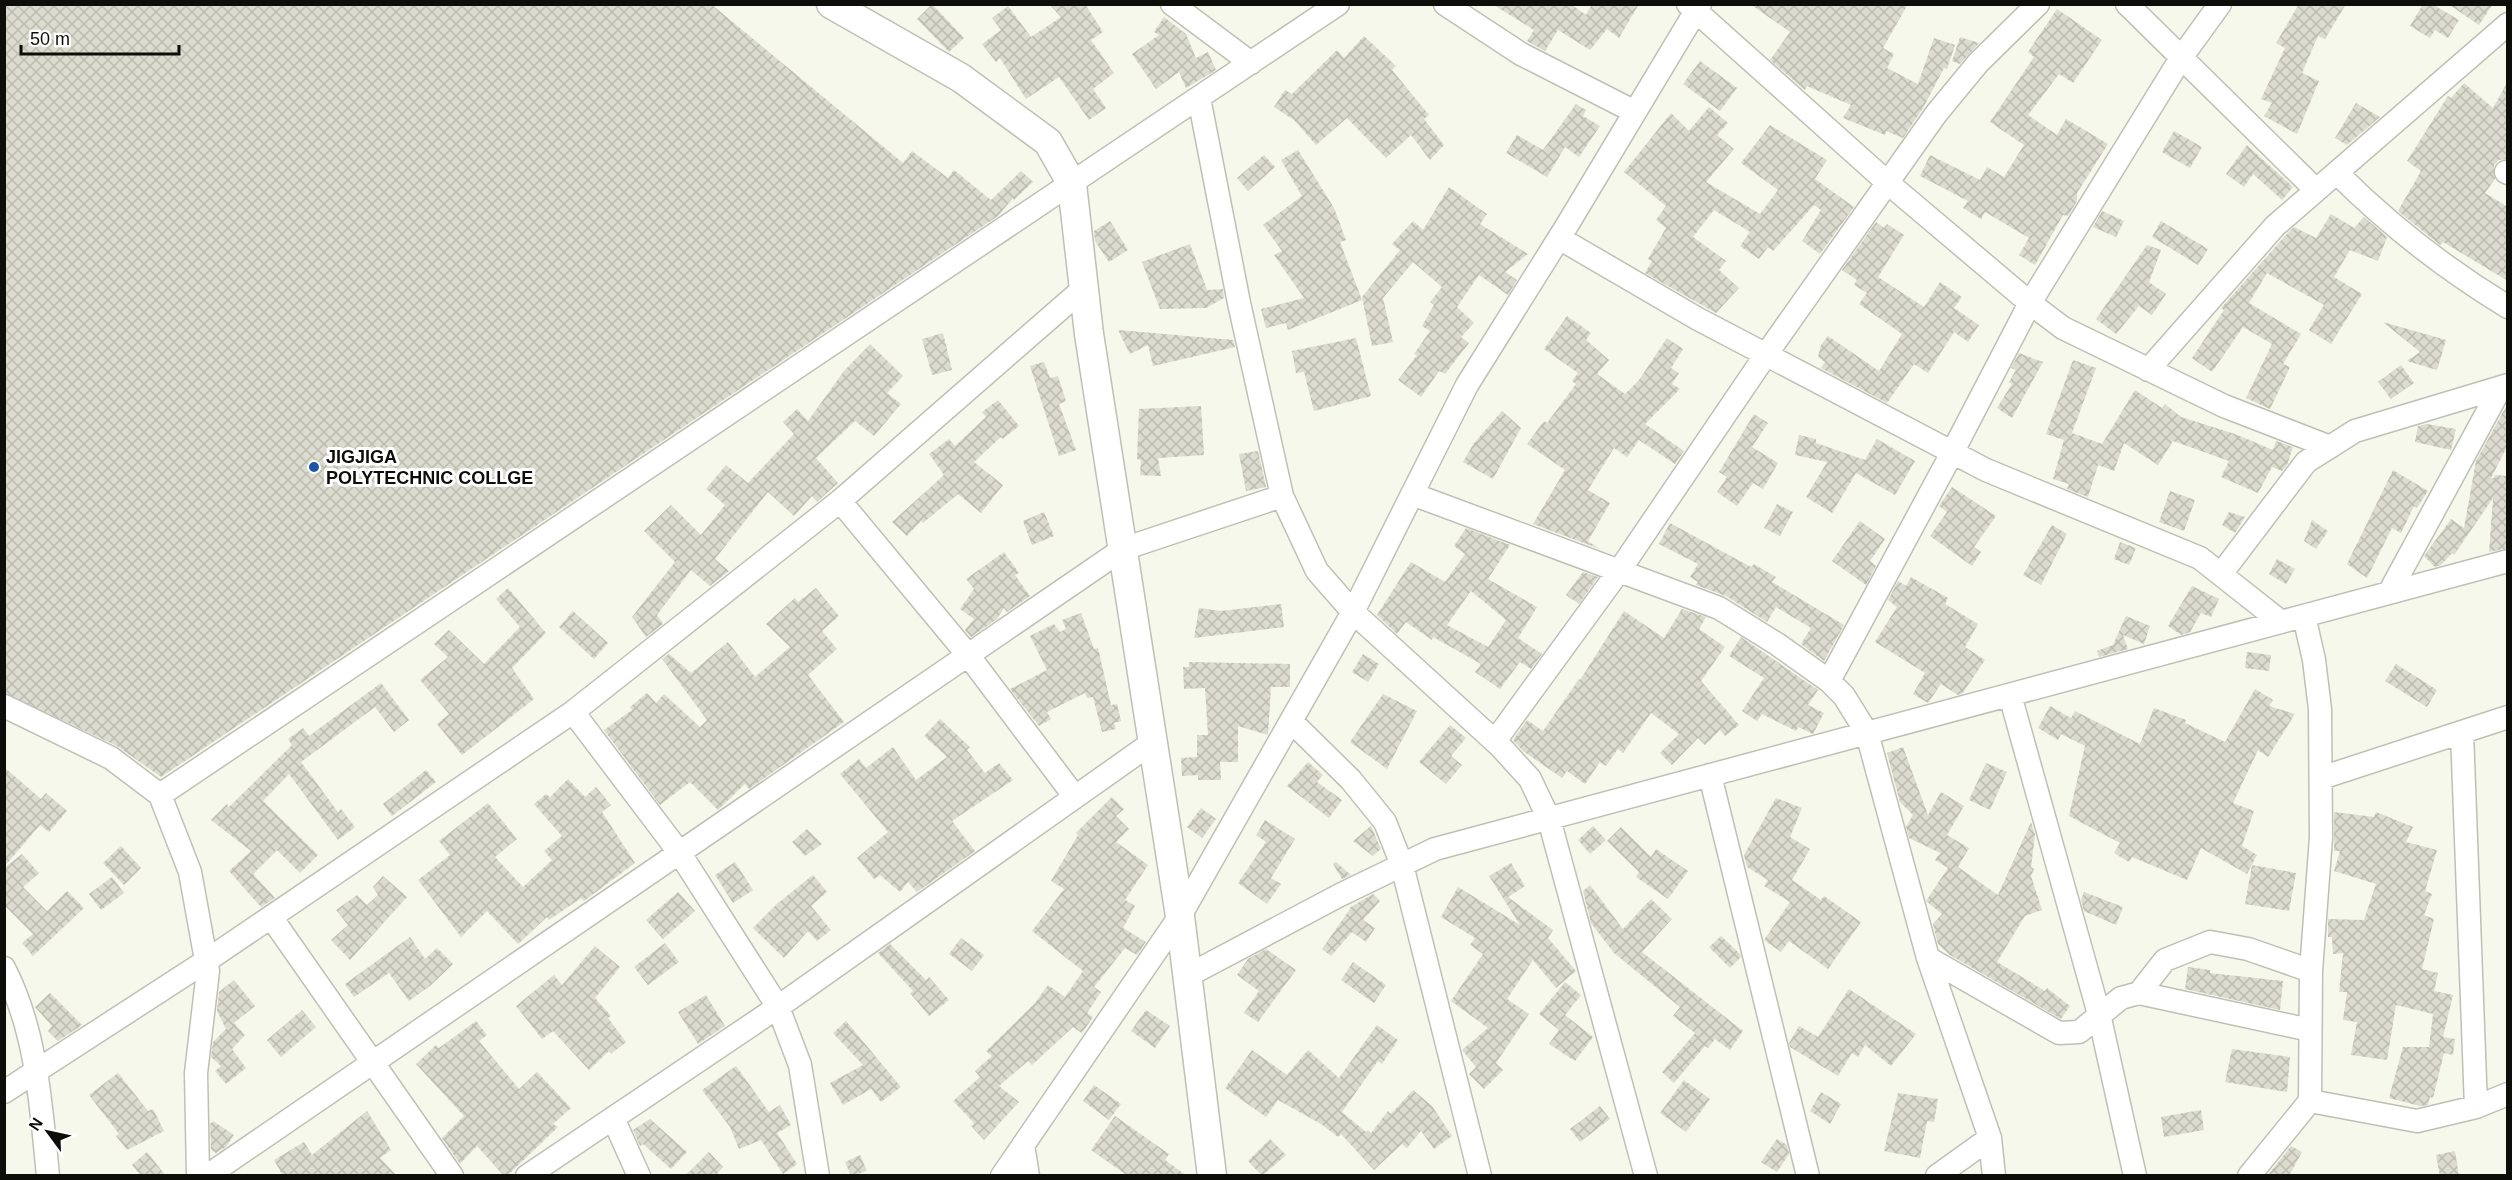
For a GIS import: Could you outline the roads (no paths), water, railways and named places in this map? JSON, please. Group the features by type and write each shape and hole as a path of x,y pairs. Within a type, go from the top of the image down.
{"street":[{"path":"831,4 961,78 1048,142 1072,184 1083,289 1180,916 1212,1176"},
{"path":"1172,4 1251,63"},
{"path":"160,795 1338,4"},
{"path":"1445,4 1521,54 1635,112"},
{"path":"1495,741 1619,571 1766,356 1954,90 2038,4"},
{"path":"2127,4 2316,190"},
{"path":"1829,681 2030,303 2181,58 2220,4"},
{"path":"1002,1176 1180,916 1353,612 1467,385 1635,112 1694,7 1888,183 2030,303 2063,328 2224,406 2330,447"},
{"path":"2148,370 2275,226 2508,24"},
{"path":"1199,98 1239,303 1282,496 1317,571 1353,612 1495,741 1530,779 1549,819 1646,1176"},
{"path":"2337,173 2368,204 2482,291 2508,307"},
{"path":"1559,238 1766,356 1986,470 2200,558 2281,622"},
{"path":"4,1092 206,961 573,712 840,501 1083,289"},
{"path":"2221,574 2306,462 2355,431 2504,386"},
{"path":"2389,593 2504,386"},
{"path":"1412,494 1719,608 1829,681 1844,696 1867,733 1928,958 1990,1138 1994,1176"},
{"path":"207,1176 1122,549 1282,496"},
{"path":"840,501 968,655 1075,797"},
{"path":"1187,976 1340,895 1435,849 2508,561"},
{"path":"2249,1176 2310,1101 2311,971 2321,837 2321,778 2320,709 2314,660 2304,616"},
{"path":"2010,695 2099,1014 2135,1176"},
{"path":"4,706 111,758 160,795 190,872 208,971 196,1073 198,1176"},
{"path":"573,712 679,852 778,1007 800,1065 818,1176"},
{"path":"2321,778 2508,717"},
{"path":"1292,721 1351,780 1385,822 1402,865 1480,1176"},
{"path":"2462,732 2476,1107"},
{"path":"527,1176 778,1007 1153,742"},
{"path":"1710,775 1808,1176"},
{"path":"271,917 452,1176"},
{"path":"2139,993 2165,960 2210,942 2248,949 2311,971"},
{"path":"1928,958 2059,1034 2079,1032 2121,998 2139,993 2310,1030"},
{"path":"4,968 12,983 37,1071 48,1176"},
{"path":"2310,1101 2417,1121 2476,1107 2508,1094"},
{"path":"613,1118 639,1176"},
{"path":"1937,1176 1990,1138"},
{"path":"1023,1145 1028,1176"}],"place":[{"name":"JIGJIGA POLYTECHNIC COLLGE","path":"314,467"}]}
